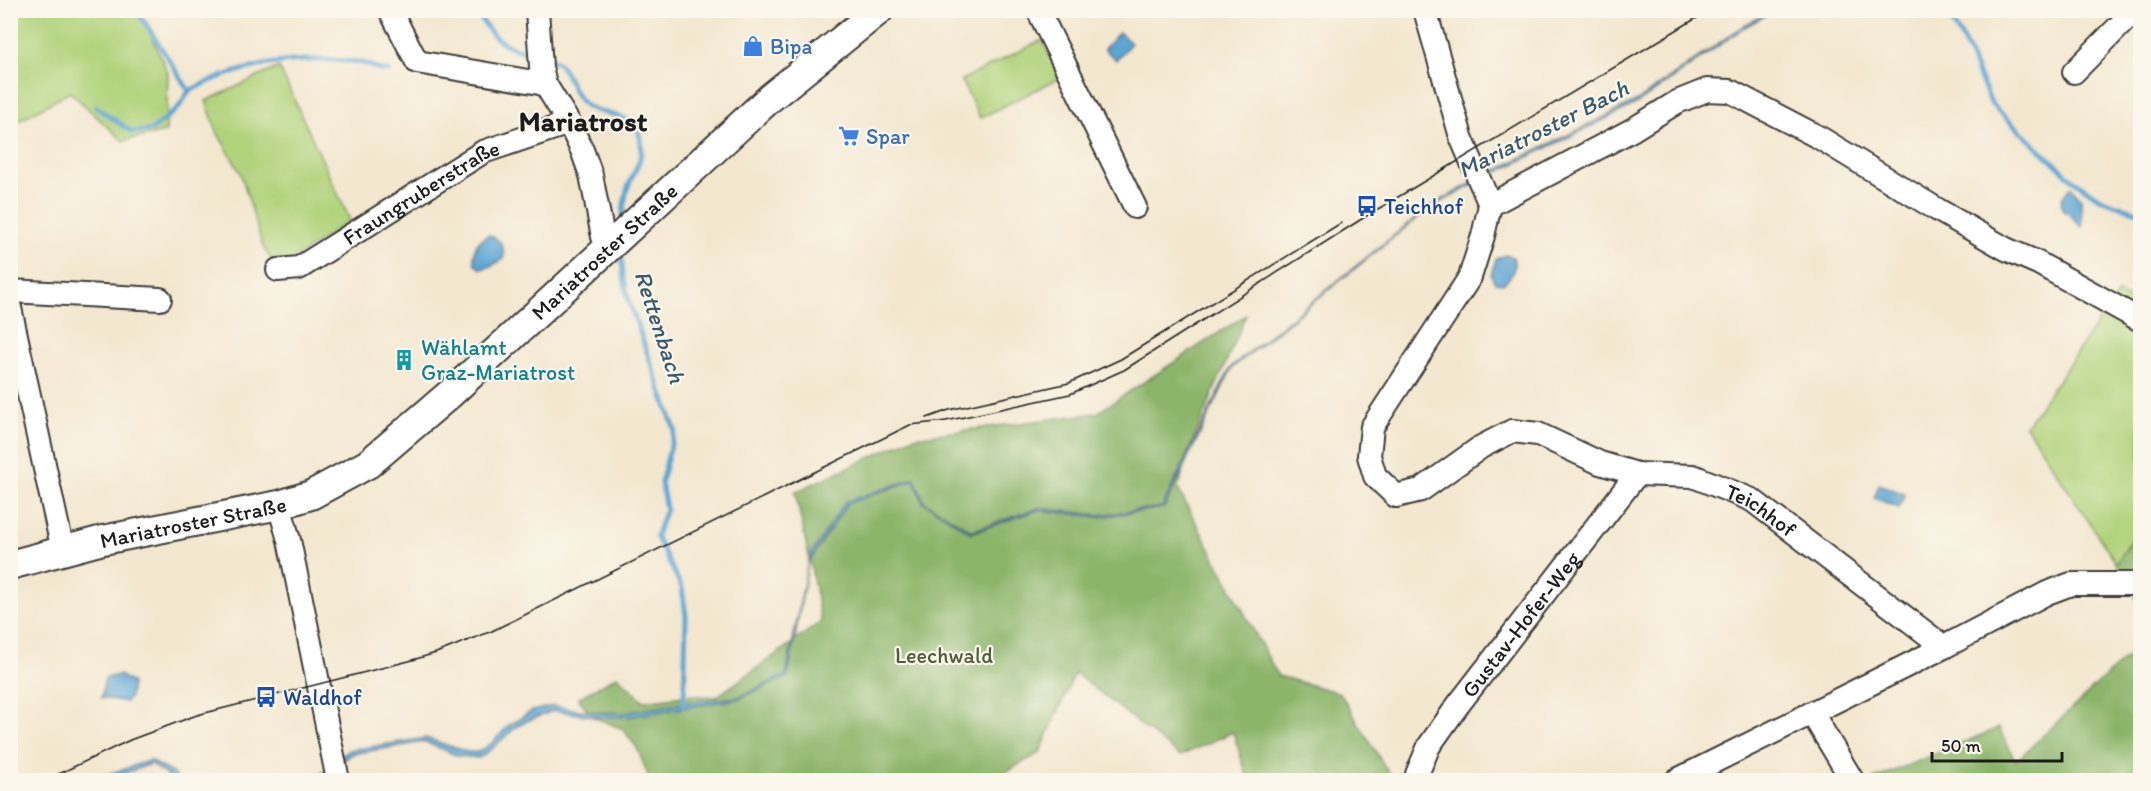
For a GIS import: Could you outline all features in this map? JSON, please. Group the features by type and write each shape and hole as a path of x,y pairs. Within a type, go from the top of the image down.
{"main road":[{"name":"Mariatroster Straße","path":"10,566 103,540 279,505 311,495 337,483 368,464 451,393 770,98 879,10"}],"street":[{"path":"390,10 417,62 543,76"},
{"path":"537,10 543,76 582,150 591,175 603,237 622,234"},
{"path":"1038,10 1135,207"},
{"path":"1425,10 1461,137 1486,199 1632,130 1677,102 1707,90 1730,91 1820,138 2006,249 2038,263 2140,320"},
{"path":"2074,72 2135,10"},
{"name":"Fraungruberstraße","path":"278,270 299,268 483,152 569,123"},
{"name":"Teichhof","path":"1486,199 1483,236 1470,276 1372,427 1370,456 1375,476 1396,496 1420,490 1481,447 1512,431 1538,434 1600,463 1636,474 1693,476 1752,500 1944,647"},
{"path":"10,291 159,299"},
{"path":"10,308 63,551"},
{"name":"Gustav-Hofer-Weg","path":"1417,780 1417,774 1429,746 1458,705 1636,474"},
{"path":"279,505 289,540 338,779"},
{"path":"1677,780 2047,593 2071,584 2140,584"},
{"path":"1812,713 1852,780"}],"green space":[{"path":"11,10 140,11 168,73 166,132 123,141 70,92 11,125"},
{"path":"1042,40 1060,78 980,118 961,80"},
{"path":"279,67 350,220 278,270 263,247 241,174 217,132 206,101"},
{"path":"2118,293 2140,307 2140,529 2116,563 2026,426"},
{"path":"1246,315 1183,464 1162,507 1098,515 1038,508 972,531 924,502 915,478 846,502 809,557 795,492 914,437 1097,413"},
{"name":"Leechwald","path":"1183,470 1177,487 1278,676 1340,693 1393,780 1248,780 1233,732 1180,756 1075,673 1040,753 991,780 650,780 637,748 623,729 591,716 626,717 738,699 788,677 794,641 821,622 810,561 847,504 914,480 923,502 972,533 1038,510 1098,517 1164,508"},
{"path":"2140,529 2140,606 2116,563"},
{"path":"792,643 786,675 738,697 625,713 588,711 578,698 617,676 644,701 691,695 716,697"},
{"path":"2131,653 2140,689 2140,780 1872,780 1999,728 2016,761"}],"water":[{"path":"1774,11 1745,27 1638,103 1430,208 1232,368 1164,508 1098,517 1038,510 971,533 923,502 914,480 847,504 808,563 788,677 738,699 627,717 602,717 553,711 515,728 479,758 458,756 425,742 352,754 321,780 313,780 349,750 426,738 468,752 478,752 492,743 509,725 532,711 553,706 601,713 625,713 738,697 786,675 809,557 845,502 915,478 924,502 972,531 1038,508 1098,515 1162,507 1231,367 1429,207 1486,175 1637,101 1743,26"},
{"path":"1119,32 1131,43 1116,60 1104,49"},
{"path":"2071,187 2081,199 2082,227 2063,211 2061,204 2062,198"},
{"path":"489,235 501,244 504,259 481,269 475,264 474,255 478,243"},
{"path":"1505,255 1513,257 1513,272 1503,284 1495,283 1491,275 1496,259"},
{"path":"1879,484 1905,494 1899,508 1874,498"},
{"path":"119,675 132,683 130,697 126,702 101,698 105,678"},
{"path":"150,760 174,774 178,780 173,780 151,764 106,780 91,780"}],"waterway":[{"path":"135,10 189,91 245,69 285,62 354,61 389,71"},
{"name":"Rettenbach","path":"475,10 498,40 533,54"},
{"path":"1945,10 1963,40 1992,105 2073,180 2100,199 2140,213"},
{"name":"Rettenbach","path":"545,57 559,64 576,95 585,105 626,119 638,131 641,156 627,190 622,222"},
{"path":"96,107 132,132 152,130 179,107 189,91"},
{"name":"Rettenbach","path":"621,249 629,302 675,430 661,482 666,509 656,536 682,588 686,616 684,705"}],"tram line":[{"path":"46,780 130,740 197,715 409,661 492,631 910,425 946,421 1070,394 1124,370 1368,215 1710,10"},
{"path":"927,418 949,410 1069,383 1121,359 1341,223"}],"place":[{"name":"Bipa","path":"753,46"},
{"name":"Spar","path":"849,136"},
{"name":"Teichhof","path":"1367,206"},
{"name":"Wählamt Graz-Mariatrost","path":"404,360"},
{"name":"Waldhof","path":"266,697"}],"district":[{"name":"Mariatrost","path":"583,121"}],"water label":[{"name":"Mariatroster Bach","path":"1543,129"}]}
